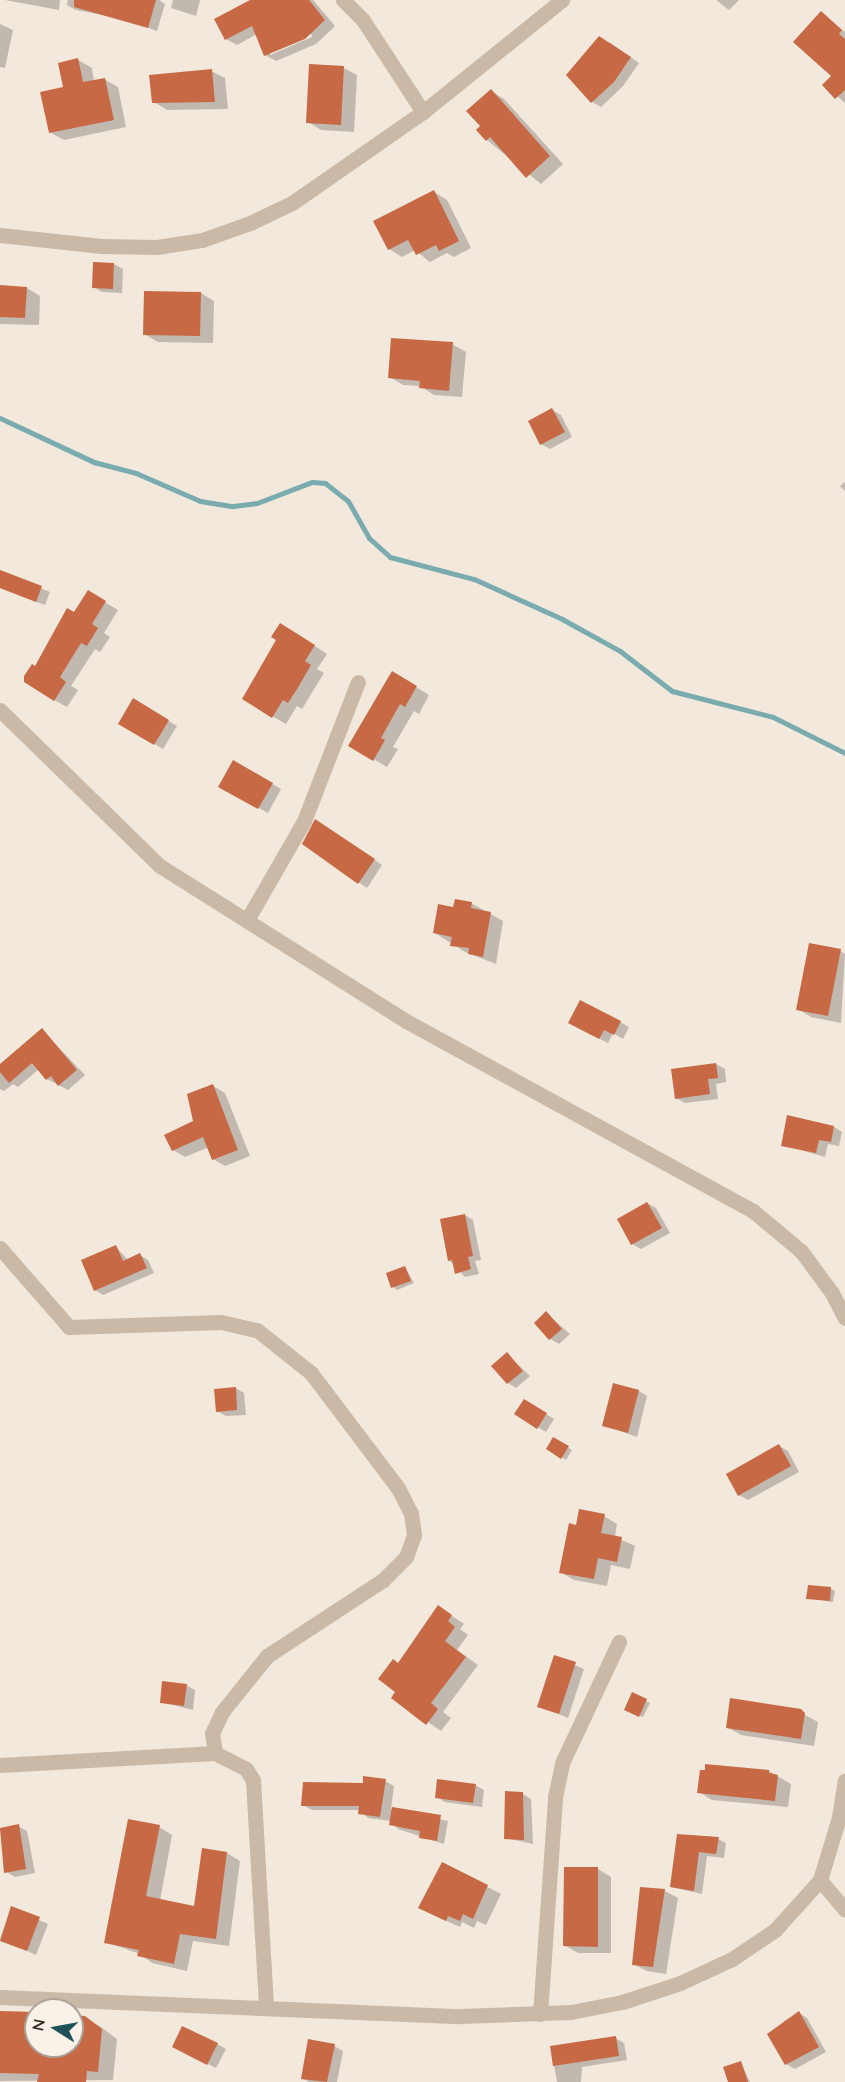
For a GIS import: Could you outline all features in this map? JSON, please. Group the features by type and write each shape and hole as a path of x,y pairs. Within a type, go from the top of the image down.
{"street":[{"path":"343,0 363,20 423,112"},
{"path":"0,235 101,246 157,247 202,240 292,202 423,112 562,0"},
{"path":"247,920 304,821 358,682"},
{"path":"0,710 133,843 160,866 406,1021 753,1211 801,1251 832,1293 845,1318"},
{"path":"0,1248 69,1327 221,1322 257,1330 311,1373 398,1488 411,1513 414,1535 406,1557 384,1581 267,1656 222,1712 212,1733 214,1754"},
{"path":"540,2014 555,1797 561,1764 619,1642"},
{"path":"0,1765 214,1754 246,1769 253,1780 266,2007"},
{"path":"0,1997 460,2016 540,2014 622,2002 680,1983 732,1959 775,1930 820,1880 839,1817 845,1780"},
{"path":"820,1880 845,1910"}],"building":[{"path":"74,0 156,0 148,28 74,7"},
{"path":"250,0 309,0 325,20 305,39 264,56 252,26 225,40 214,19"},
{"path":"821,11 842,30 839,34 845,39 845,90 835,99 822,85 831,76 793,42"},
{"path":"599,36 631,57 614,82 591,103 566,75"},
{"path":"78,58 83,82 105,78 114,120 49,133 40,92 63,87 58,63"},
{"path":"309,64 344,66 341,125 306,123"},
{"path":"212,69 215,102 152,103 149,75"},
{"path":"491,89 550,156 526,178 490,137 486,141 476,130 480,126 466,111"},
{"path":"434,190 459,241 439,251 436,245 416,255 408,240 388,250 373,221"},
{"path":"93,262 114,263 113,289 92,288"},
{"path":"0,285 27,287 25,318 0,317"},
{"path":"144,291 201,292 200,336 143,335"},
{"path":"391,338 453,342 449,391 419,388 420,381 388,378"},
{"path":"552,408 565,432 540,445 528,421"},
{"path":"0,570 42,586 36,602 0,588"},
{"path":"88,590 106,601 92,624 98,628 87,646 81,643 60,677 66,682 54,701 24,682 24,676 32,664 35,666 67,608 74,612"},
{"path":"280,623 315,645 305,661 311,665 297,689 288,703 283,700 272,718 242,699 276,640 271,637"},
{"path":"392,671 417,686 405,707 400,704 381,738 385,740 373,761 348,746"},
{"path":"133,698 169,720 154,745 118,724"},
{"path":"233,760 273,783 258,809 218,787"},
{"path":"315,819 375,859 358,884 302,844"},
{"path":"455,899 472,902 471,908 491,912 483,957 468,954 469,948 450,946 452,937 433,933 438,904 453,907"},
{"path":"809,943 841,949 828,1016 796,1010"},
{"path":"580,1000 621,1021 614,1035 604,1030 599,1039 568,1023"},
{"path":"42,1028 77,1070 58,1086 51,1076 46,1080 32,1063 9,1083 0,1072 0,1064"},
{"path":"716,1063 718,1078 708,1079 710,1094 675,1099 671,1069"},
{"path":"213,1084 238,1150 212,1160 203,1137 172,1151 164,1135 193,1121 187,1094"},
{"path":"787,1115 834,1126 831,1142 819,1140 816,1153 781,1146"},
{"path":"647,1202 662,1228 631,1245 617,1219"},
{"path":"465,1214 473,1256 468,1257 471,1269 455,1274 452,1260 448,1261 440,1219"},
{"path":"116,1245 123,1261 140,1253 147,1268 94,1291 81,1260"},
{"path":"405,1266 411,1281 391,1288 386,1273"},
{"path":"546,1311 562,1329 549,1340 534,1323"},
{"path":"507,1352 523,1371 507,1384 491,1366"},
{"path":"613,1383 639,1390 628,1433 602,1426"},
{"path":"236,1387 237,1410 216,1412 214,1389"},
{"path":"524,1399 547,1413 537,1429 514,1414"},
{"path":"553,1437 569,1446 561,1459 546,1449"},
{"path":"779,1444 791,1466 738,1496 726,1474"},
{"path":"579,1509 605,1514 601,1533 622,1537 617,1562 598,1558 594,1579 559,1573 569,1523 576,1525"},
{"path":"808,1585 831,1587 830,1601 806,1599"},
{"path":"438,1605 452,1615 448,1621 455,1627 445,1641 466,1657 431,1703 438,1709 426,1725 391,1698 395,1692 378,1679 393,1659 398,1663"},
{"path":"554,1655 576,1662 559,1714 537,1707"},
{"path":"162,1681 187,1684 184,1706 160,1703"},
{"path":"632,1692 647,1699 639,1717 624,1710"},
{"path":"730,1698 801,1709 805,1713 801,1739 726,1728"},
{"path":"705,1764 769,1770 769,1773 778,1775 775,1801 697,1793 700,1770 705,1770"},
{"path":"363,1776 386,1779 380,1817 358,1814 359,1806 301,1806 303,1782 363,1783"},
{"path":"437,1779 476,1784 473,1803 435,1798"},
{"path":"505,1791 523,1792 524,1840 504,1839"},
{"path":"392,1807 441,1815 437,1841 419,1838 420,1831 389,1825"},
{"path":"128,1819 160,1825 146,1896 194,1906 202,1848 227,1852 216,1939 180,1934 174,1964 137,1956 139,1950 104,1943"},
{"path":"19,1824 26,1869 4,1873 0,1828"},
{"path":"677,1834 719,1837 716,1854 699,1852 694,1891 670,1887"},
{"path":"442,1862 488,1885 473,1919 463,1914 460,1921 448,1916 446,1921 418,1908"},
{"path":"564,1867 598,1867 598,1947 563,1946"},
{"path":"640,1887 665,1889 653,1967 632,1965"},
{"path":"11,1906 40,1917 27,1951 0,1941"},
{"path":"0,2011 24,2012 24,2058 84,2058 84,2016 102,2029 98,2072 87,2071 86,2082 37,2082 39,2074 0,2073"},
{"path":"799,2011 819,2047 785,2065 767,2034"},
{"path":"182,2026 218,2043 207,2065 172,2047"},
{"path":"616,2036 619,2056 553,2066 550,2046"},
{"path":"308,2039 335,2044 327,2082 301,2079"},
{"path":"741,2061 748,2082 728,2082 723,2067"}],"waterway":[{"path":"0,418 94,462 136,473 200,501 233,506 257,503 312,482 325,483 348,501 369,538 390,557 474,579 562,619 620,651 672,691 773,717 845,753"}]}
